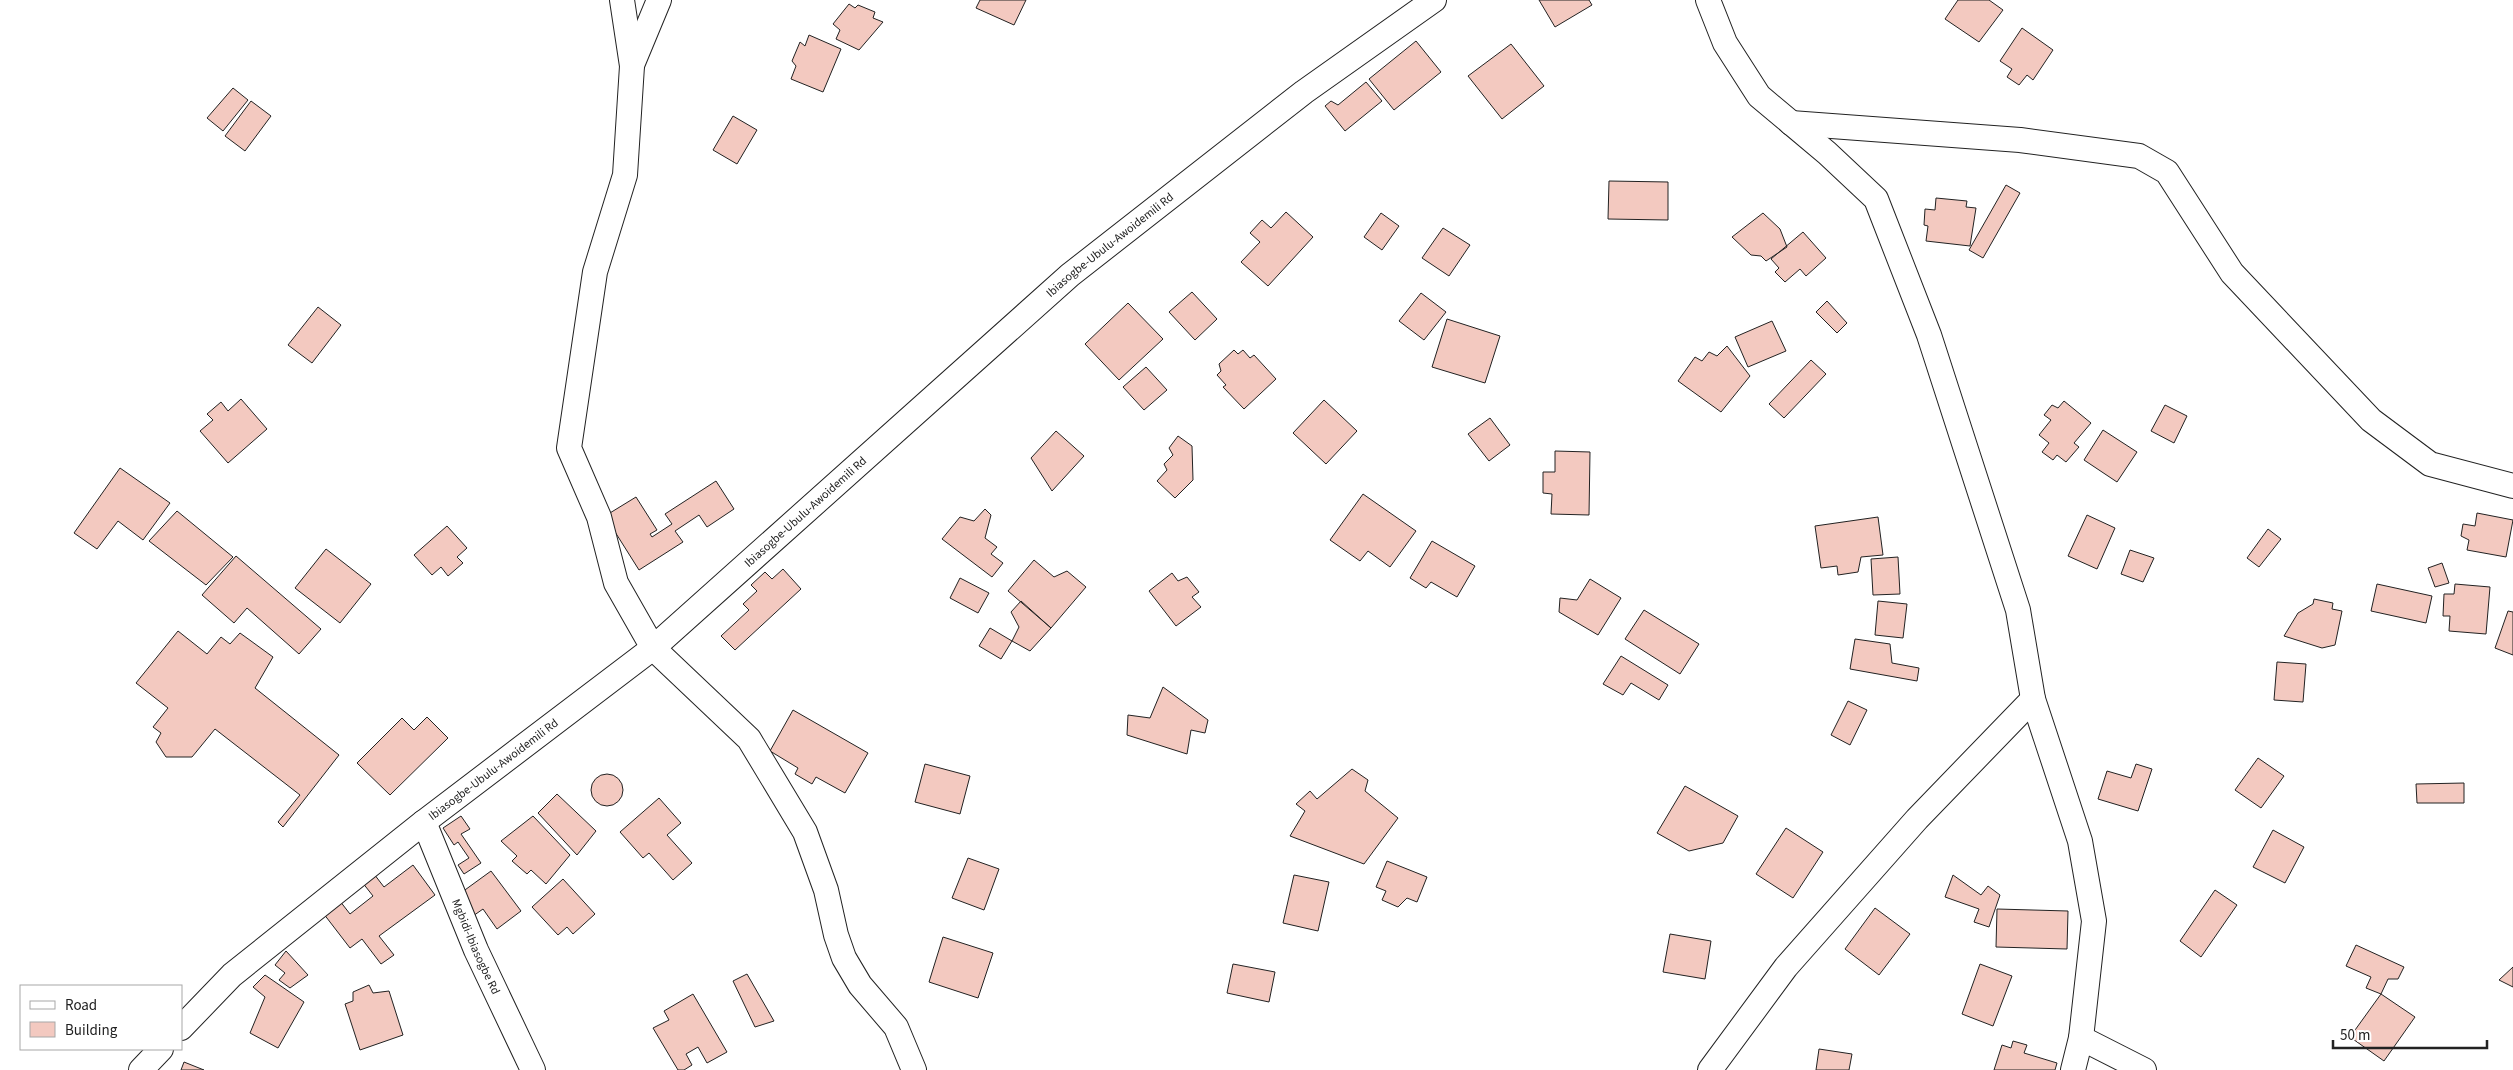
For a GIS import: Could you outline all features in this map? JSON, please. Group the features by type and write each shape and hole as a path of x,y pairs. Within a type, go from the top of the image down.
{"street":[{"name":"Ibiasogbe-Ubulu-Awoidemili Rd","path":"182,1027 232,975 424,822 653,648 1070,275 1304,92 1434,0"},
{"path":"1708,0 1726,43 1759,96 1827,153 1876,199 1929,335 2018,610 2033,699 2080,841 2094,921 2080,1038 2074,1070"},
{"path":"622,1 632,66 625,175 595,272 569,448 599,517 616,583 653,648 750,739 805,832 826,890 836,935 844,958 860,985 896,1027 914,1070"},
{"path":"622,1 634,14 656,6"},
{"path":"632,66 656,6"},
{"path":"1791,123 2020,140 2139,156 2167,172 2232,273 2371,420 2430,464 2513,486"},
{"path":"1710,1070 1786,967 1917,819 2033,699"},
{"name":"Mgbidi-Ibiasogbe Rd","path":"424,822 476,950 533,1070"},
{"path":"2080,1038 2144,1070"},
{"path":"141,1070 160,1050"}],"building":[{"path":"980,0 1026,0 1014,25 976,8"},
{"path":"1539,0 1589,0 1592,5 1555,27"},
{"path":"1958,0 1989,0 2003,10 1979,42 1945,19"},
{"path":"849,4 855,8 858,5 875,12 873,18 883,22 859,50 836,39 840,30 833,24"},
{"path":"2022,28 2053,50 2033,80 2027,75 2019,85 2007,77 2012,69 2000,61"},
{"path":"809,35 841,49 823,92 791,79 796,66 792,61 800,42 805,46"},
{"path":"1416,41 1441,72 1394,110 1369,79"},
{"path":"1511,44 1544,86 1502,119 1468,76"},
{"path":"1366,82 1382,101 1345,131 1325,106 1331,101 1338,105"},
{"path":"233,88 248,100 223,131 207,118"},
{"path":"251,101 271,116 245,151 225,136"},
{"path":"733,116 757,130 737,164 713,150"},
{"path":"1609,181 1668,182 1668,220 1608,219"},
{"path":"2006,185 2020,193 1983,258 1969,250"},
{"path":"1936,198 1967,201 1966,207 1976,208 1970,246 1926,241 1928,226 1924,225 1925,209 1935,210"},
{"path":"1286,212 1313,237 1268,286 1241,262 1260,242 1250,233 1262,220 1271,228"},
{"path":"1381,213 1399,226 1382,250 1364,237"},
{"path":"1763,213 1780,229 1787,247 1766,261 1761,256 1751,255 1732,237"},
{"path":"1443,228 1470,245 1449,276 1422,258"},
{"path":"1803,232 1826,258 1806,276 1800,269 1785,282 1775,272 1779,268 1771,259"},
{"path":"1192,292 1217,319 1195,340 1169,312"},
{"path":"1421,293 1446,312 1424,340 1399,321"},
{"path":"1827,301 1847,323 1837,333 1816,312"},
{"path":"1128,303 1163,339 1119,380 1085,344"},
{"path":"318,307 341,325 312,363 288,345"},
{"path":"1447,319 1500,336 1485,383 1432,367"},
{"path":"1772,321 1786,351 1748,367 1735,337"},
{"path":"1727,346 1750,376 1721,412 1678,381 1695,357 1702,361 1709,352 1717,356"},
{"path":"1234,350 1238,354 1243,350 1250,358 1254,355 1276,379 1244,409 1223,387 1226,385 1217,375 1221,371 1219,364"},
{"path":"1811,360 1826,374 1784,418 1769,404"},
{"path":"1146,367 1167,390 1144,410 1123,387"},
{"path":"241,399 267,429 228,463 200,431 213,420 207,414 221,402 228,411"},
{"path":"1324,400 1357,431 1326,464 1293,433"},
{"path":"2064,401 2091,423 2074,443 2079,447 2066,462 2057,455 2053,460 2042,452 2049,443 2039,435 2051,420 2044,415 2052,405 2058,408"},
{"path":"2165,405 2187,416 2174,443 2151,431"},
{"path":"1490,418 1510,445 1489,461 1468,434"},
{"path":"2103,430 2137,452 2117,482 2084,460"},
{"path":"1056,431 1084,456 1052,491 1031,458"},
{"path":"1178,436 1192,446 1193,480 1175,498 1157,481 1167,470 1164,464 1173,455 1169,448"},
{"path":"1555,451 1590,452 1589,515 1551,514 1552,494 1543,493 1543,472 1555,472"},
{"path":"120,468 170,503 143,540 118,521 97,549 74,533"},
{"path":"716,481 734,509 707,527 699,515 675,531 683,542 639,570 605,516 636,497 657,530 650,534 652,537 672,524 665,514"},
{"path":"1363,494 1416,531 1390,567 1368,551 1360,561 1330,540"},
{"path":"985,509 991,515 985,538 997,547 991,554 1003,563 992,577 942,539 960,517 974,521"},
{"path":"177,511 233,557 206,585 149,541"},
{"path":"2477,513 2513,520 2506,557 2467,550 2469,540 2461,536 2463,524 2475,526"},
{"path":"2087,515 2115,528 2097,569 2068,556"},
{"path":"1878,517 1883,555 1861,557 1858,572 1838,575 1837,566 1821,568 1815,526"},
{"path":"447,526 467,548 457,557 463,563 448,576 441,567 432,575 414,555"},
{"path":"2268,529 2281,539 2259,567 2247,558"},
{"path":"1432,541 1475,566 1457,597 1431,582 1426,588 1410,578"},
{"path":"326,549 371,584 340,623 295,588"},
{"path":"2130,550 2154,558 2143,582 2121,574"},
{"path":"236,556 321,629 299,654 247,608 234,623 202,595"},
{"path":"1898,557 1900,594 1873,595 1871,559"},
{"path":"1034,560 1054,577 1067,571 1086,587 1051,628 1008,591"},
{"path":"2442,563 2449,583 2435,587 2428,568"},
{"path":"783,569 801,589 735,650 721,636 749,610 743,604 757,591 751,585 765,572 772,579"},
{"path":"1172,573 1178,581 1187,577 1199,592 1192,597 1201,607 1176,626 1149,591"},
{"path":"960,578 989,593 978,613 950,598"},
{"path":"1590,579 1621,598 1598,635 1559,612 1560,598 1577,600"},
{"path":"2377,584 2432,596 2426,623 2371,611"},
{"path":"2455,584 2490,587 2486,634 2449,631 2450,616 2443,616 2444,594 2454,594"},
{"path":"2314,599 2333,603 2332,609 2342,611 2335,645 2322,648 2284,636 2298,613 2313,604"},
{"path":"1021,601 1051,628 1030,651 1012,641 1019,627 1011,612"},
{"path":"1878,601 1907,604 1903,638 1875,635"},
{"path":"1644,610 1699,644 1680,674 1625,639"},
{"path":"2508,611 2513,612 2513,655 2495,648"},
{"path":"990,628 1012,641 1001,659 979,646"},
{"path":"178,631 207,654 221,637 230,644 240,633 273,657 255,688 339,755 283,827 278,822 300,795 215,729 192,757 166,757 156,742 161,733 153,727 168,708 136,683"},
{"path":"1855,639 1890,644 1892,663 1919,668 1917,681 1850,669"},
{"path":"1621,656 1668,685 1659,700 1631,683 1623,695 1603,684"},
{"path":"2277,662 2306,664 2303,702 2274,700"},
{"path":"1163,687 1208,720 1205,733 1191,730 1187,754 1127,735 1128,715 1150,718"},
{"path":"1848,701 1867,710 1850,745 1831,735"},
{"path":"793,710 868,753 845,793 816,777 812,784 795,774 798,768 770,751"},
{"path":"427,717 448,738 390,795 357,763 402,718 414,730"},
{"path":"2258,758 2284,776 2261,808 2235,790"},
{"path":"925,764 970,776 960,814 915,802"},
{"path":"2136,764 2152,769 2138,811 2098,799 2107,771 2131,778"},
{"path":"1352,769 1368,780 1365,791 1398,818 1364,864 1290,836 1305,811 1296,804 1310,791 1317,799"},
{"path":"607,774 613,775 618,779 622,784 622,796 618,801 613,805 607,806 601,805 596,801 592,796 591,790 592,784 596,779 601,775"},
{"path":"2464,783 2464,803 2417,803 2416,784"},
{"path":"1685,786 1738,816 1723,843 1689,851 1657,833"},
{"path":"557,794 596,831 577,855 538,813"},
{"path":"659,798 681,823 667,835 692,863 673,880 649,853 643,858 620,832"},
{"path":"461,816 470,829 461,834 481,863 464,874 458,865 469,858 458,842 454,845 443,828"},
{"path":"533,816 570,855 546,884 531,870 527,874 512,861 517,856 501,841"},
{"path":"1786,828 1823,852 1793,898 1756,874"},
{"path":"2273,830 2304,847 2285,883 2253,867"},
{"path":"968,858 999,869 984,910 952,898"},
{"path":"1387,861 1427,877 1417,902 1407,898 1398,907 1382,900 1386,891 1376,887"},
{"path":"413,865 435,895 379,936 394,955 381,964 362,939 350,948 320,909 336,896 350,914 373,896 362,882 374,874 384,887"},
{"path":"491,871 521,911 497,929 483,909 473,916 458,895"},
{"path":"1294,875 1329,882 1318,931 1283,923"},
{"path":"1953,875 1981,895 1988,886 2000,895 1989,927 1974,922 1979,909 1945,897"},
{"path":"563,879 595,914 573,934 567,927 558,935 532,907"},
{"path":"2215,890 2237,905 2201,957 2180,941"},
{"path":"1875,908 1910,934 1879,975 1845,949"},
{"path":"1997,909 2068,911 2067,949 1996,947"},
{"path":"1670,934 1711,941 1705,979 1663,972"},
{"path":"943,937 993,953 978,998 929,982"},
{"path":"2356,945 2404,967 2398,979 2388,979 2381,994 2366,988 2371,977 2346,966"},
{"path":"286,951 308,975 290,988 279,980 285,973 275,965"},
{"path":"1233,964 1275,972 1269,1002 1227,993"},
{"path":"1980,964 2012,976 1993,1026 1962,1014"},
{"path":"2513,967 2513,987 2499,980"},
{"path":"747,974 774,1021 755,1027 733,981"},
{"path":"265,975 304,1002 278,1048 250,1033 265,997 253,987"},
{"path":"369,985 373,993 389,991 403,1035 360,1050 345,1004 353,1001 353,992"},
{"path":"693,994 727,1052 707,1063 698,1047 686,1054 692,1065 684,1070 678,1070 653,1028 669,1020 664,1011"},
{"path":"2381,994 2415,1017 2384,1061 2350,1037"},
{"path":"2013,1041 2027,1045 2024,1053 2057,1063 2055,1070 1994,1070 2002,1045 2011,1048"},
{"path":"1819,1049 1852,1054 1849,1070 1816,1070"},
{"path":"184,1062 204,1070 181,1070"}]}
